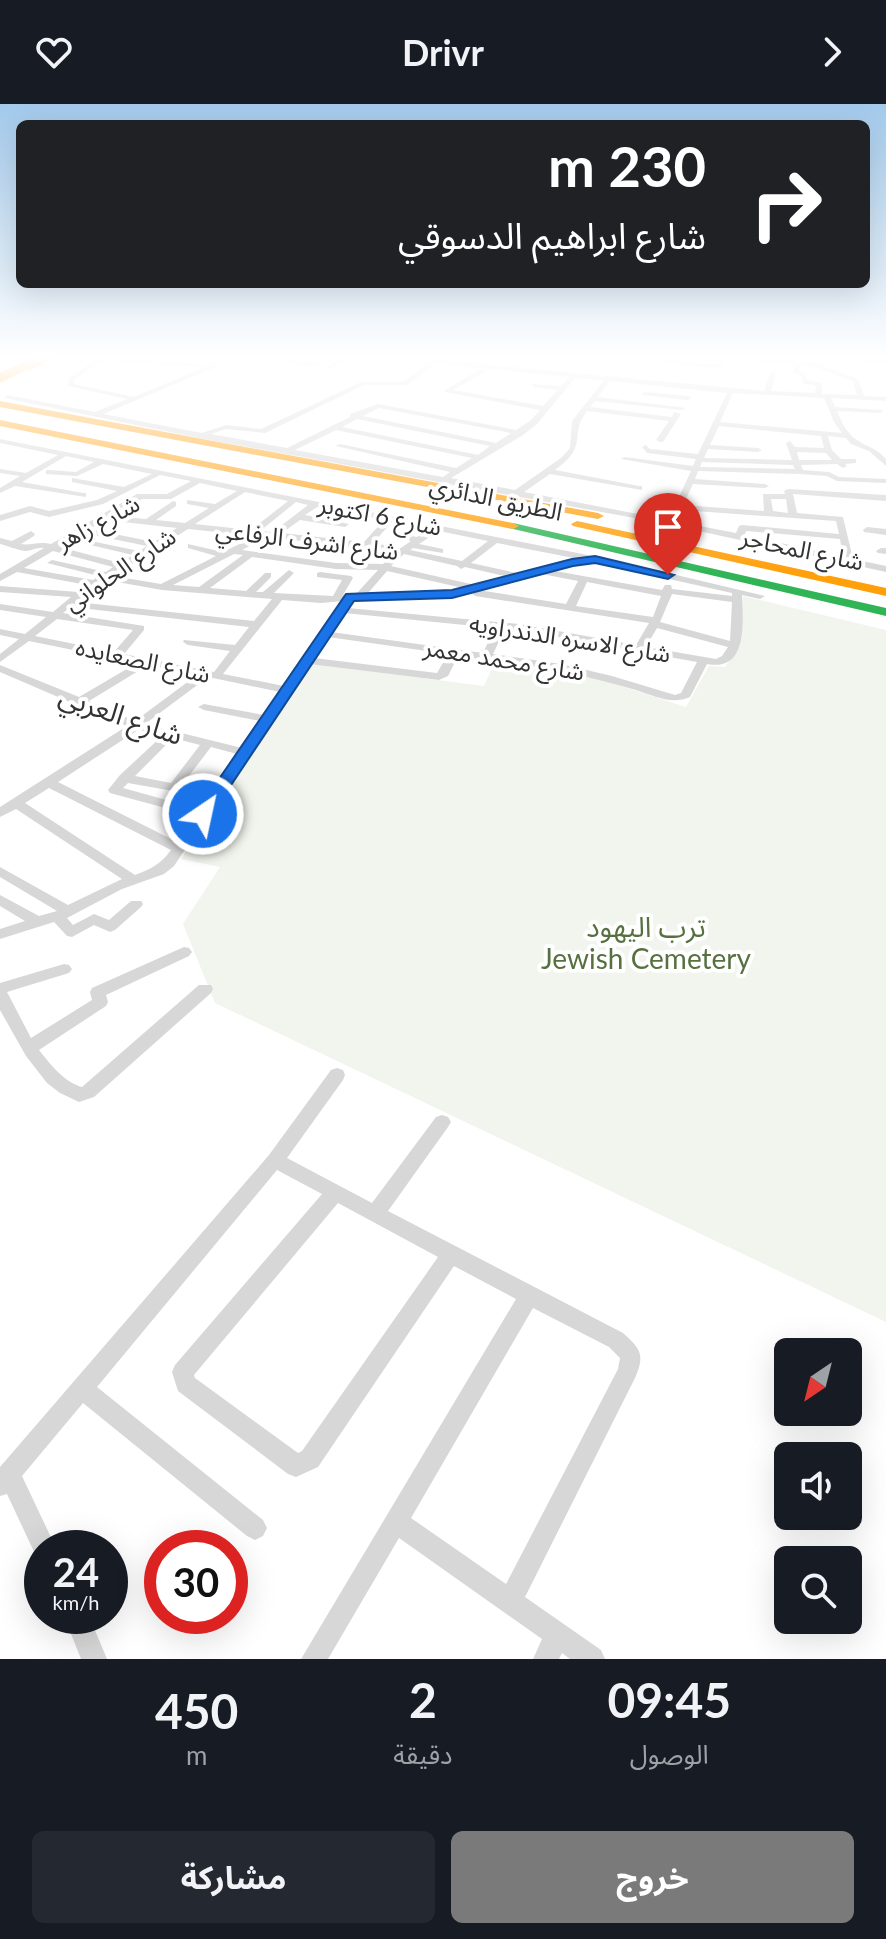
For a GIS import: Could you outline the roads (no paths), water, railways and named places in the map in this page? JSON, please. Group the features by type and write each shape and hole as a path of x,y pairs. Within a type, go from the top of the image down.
{"main road":[{"name":"الطريق الدائري","path":"29,429 297,481 606,557 886,612"},
{"name":"الطريق الدائري","path":"118,429 627,533 886,592"},
{"path":"130,429 630,523 886,582"},
{"path":"1,443 606,557"},
{"path":"360,471 627,533"}],"street":[{"name":"شارع المحاجر","path":"162,429 670,524 741,532 795,549 886,569"},
{"path":"199,436 218,429"},
{"path":"238,429 262,431 267,429"},
{"path":"284,452 331,429"},
{"path":"342,429 478,457"},
{"path":"414,429 499,446"},
{"path":"498,429 520,433"},
{"path":"443,480 525,429"},
{"path":"514,495 574,448 575,429"},
{"path":"660,440 668,429"},
{"path":"670,524 714,429"},
{"path":"716,429 794,456"},
{"path":"718,429 826,443 857,443"},
{"path":"844,429 857,443 872,449 886,466"},
{"path":"625,459 695,469 794,456 848,436"},
{"name":"شارع 6 اكتوبر","path":"0,441 495,540 606,557 737,595 760,596"},
{"path":"1,443 19,444"},
{"path":"826,443 852,480"},
{"path":"340,446 457,471"},
{"path":"776,446 835,478 886,481"},
{"path":"646,447 647,451 700,459 794,456"},
{"path":"705,447 758,450"},
{"path":"5,486 65,454"},
{"path":"770,455 853,461"},
{"path":"49,472 75,475 102,461"},
{"path":"870,468 886,466"},
{"path":"0,471 26,475"},
{"path":"548,471 639,488"},
{"path":"0,518 30,509 54,513 100,502 161,472"},
{"path":"835,478 841,495"},
{"path":"75,480 142,496"},
{"name":"شارع زاهر","path":"0,578 142,496 171,496 200,480"},
{"path":"690,481 765,486"},
{"path":"5,486 83,495"},
{"path":"5,486 48,497"},
{"name":"شارع الحلواني","path":"0,659 119,566 245,489"},
{"path":"795,549 795,516 788,491 886,498"},
{"path":"769,513 766,496 789,497"},
{"path":"251,534 295,499"},
{"path":"190,502 216,507"},
{"path":"162,587 267,536 316,503"},
{"path":"147,522 173,504"},
{"path":"678,507 840,519 849,561"},
{"path":"705,530 711,509"},
{"name":"شارع اشرف الرفاعي","path":"102,517 370,548 410,545 462,565 522,577"},
{"path":"299,517 345,524"},
{"path":"370,548 390,518"},
{"path":"0,934 62,914 163,868 180,849 347,600 410,545 438,528"},
{"path":"80,530 155,545"},
{"path":"867,530 886,532"},
{"path":"741,532 845,537"},
{"path":"12,545 31,534"},
{"path":"394,534 410,545 440,551"},
{"path":"441,580 495,540"},
{"path":"0,541 25,548 37,544 119,566"},
{"path":"342,555 347,543"},
{"path":"91,544 140,554"},
{"path":"191,546 248,556 383,567 473,590 656,622 736,646"},
{"path":"200,591 248,556"},
{"path":"15,569 264,597 347,600 473,590 572,562 606,557 601,582"},
{"path":"52,563 102,578"},
{"path":"543,572 667,592 737,595 736,646 722,662 703,661"},
{"path":"264,597 289,573"},
{"path":"247,595 268,575"},
{"path":"320,575 348,578 347,600"},
{"path":"640,648 656,622 667,592 668,575"},
{"path":"570,608 575,592 584,579"},
{"path":"0,589 79,595"},
{"path":"0,813 211,675 239,649 278,598"},
{"name":"شارع الاسره الدندراويه","path":"347,600 703,661"},
{"path":"67,604 258,625"},
{"path":"0,607 140,628 116,656"},
{"path":"487,657 501,625"},
{"name":"شارع الصعايده","path":"0,632 287,690"},
{"name":"شارع محمد معمر","path":"325,634 592,673 681,699 703,661"},
{"path":"188,642 239,649"},
{"path":"307,660 439,677 444,674 454,652"},
{"path":"78,703 146,662"},
{"name":"شارع العربي","path":"0,668 137,726 245,752"},
{"path":"204,707 268,719"},
{"path":"169,735 119,783 117,792 203,814"},
{"path":"174,787 208,743"},
{"path":"49,783 180,849"},
{"path":"119,783 174,787 216,795"},
{"path":"16,803 133,880"},
{"path":"0,871 62,914 72,932 94,919 112,927 136,904"},
{"path":"0,900 38,922"},
{"path":"29,1048 100,1002 98,992 184,952"},
{"path":"64,969 0,992 29,1048 45,1068 74,1093 82,1094 205,989"},
{"path":"34,1530 5,1480 275,1160 337,1075"},
{"path":"375,1214 442,1122"},
{"path":"275,1160 616,1340 631,1354 628,1371 510,1601"},
{"path":"336,1192 183,1372 186,1384 296,1466 310,1459 451,1254"},
{"path":"314,1659 529,1296"},
{"path":"81,1388 255,1528"},
{"path":"395,1521 592,1659"},
{"path":"84,1634 94,1659"},
{"path":"546,1659 557,1634"}],"park label":[{"name":"ترب اليهود Jewish Cemetery","path":"646,943"}]}
